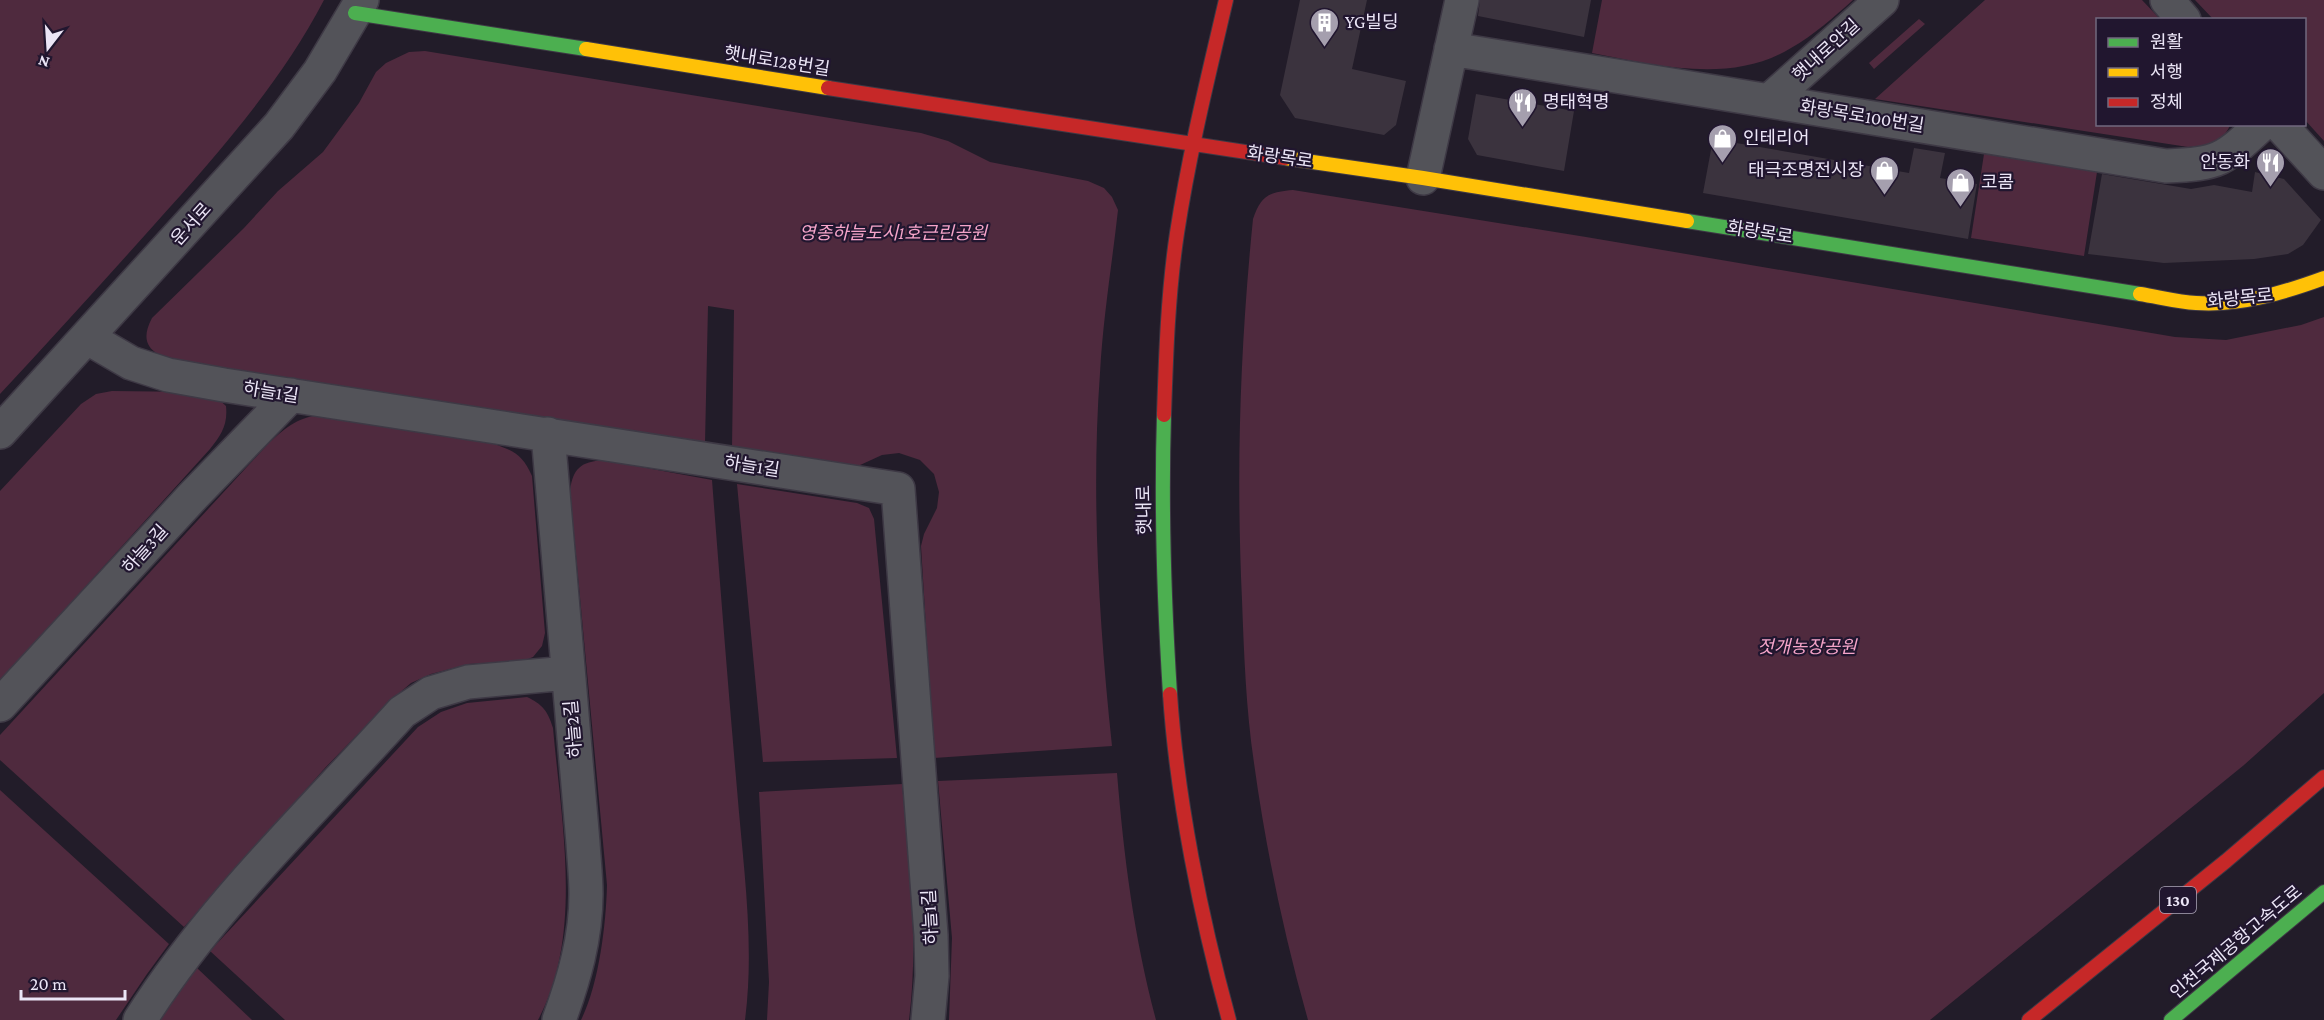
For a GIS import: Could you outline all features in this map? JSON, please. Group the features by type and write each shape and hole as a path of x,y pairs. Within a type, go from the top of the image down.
{"main road":[{"name":"햇내로","path":"1226,0 1193,145 1177,234 1166,337 1162,473 1164,601 1172,727 1190,840 1218,980 1229,1020"},
{"name":"햇내로128번길","path":"358,7 1193,145"},
{"name":"화랑목로","path":"1193,145 1423,178 2196,303 2239,300 2284,293 2324,278"},
{"name":"130","path":"2029,1020 2226,861 2324,777"},
{"name":"인천국제공항고속도로","path":"2171,1020 2324,892"}],"street":[{"path":"1423,178 1462,0"},
{"name":"햇내로안길","path":"1770,100 1882,0"},
{"path":"2167,0 2182,18"},
{"name":"운서로","path":"0,432 279,126 320,71 358,7"},
{"name":"화랑목로100번길","path":"1451,49 2166,165 2198,165 2221,159 2260,126"},
{"path":"2281,126 2324,172"},
{"name":"하늘1길","path":"88,338 131,363 168,375 898,489 931,935 932,976 928,1020"},
{"name":"하늘3길","path":"0,705 193,496 291,395"},
{"name":"하늘2길","path":"548,434 586,896 581,944 573,980 560,1020"},
{"path":"140,1020 163,984 219,912 402,712 431,693 468,682 568,673"}],"green space":[{"path":"0,0 324,0 288,61 224,145 178,199 0,394"},
{"path":"1602,0 1853,0 1816,32 1768,59 1743,66 1693,69 1592,53"},
{"path":"1985,0 2142,0 2159,18 2096,18 2096,126 2230,126 2218,140 2201,146 2188,147 1875,99"},
{"path":"2195,0 2324,0 2324,141 2306,121 2306,18 2212,18"},
{"path":"1919,19 1925,24 1874,69 1869,63"},
{"name":"영종하늘도시1호근린공원","path":"425,51 921,133 948,141 990,162 1088,181 1104,188 1112,197 1118,210 1101,352 1096,466 1100,606 1112,746 934,758 921,546 924,534 937,508 939,492 934,474 920,460 899,453 882,455 858,466 732,447 734,310 708,306 705,443 183,364 165,358 152,349 146,337 152,318 244,228 278,191 323,152 359,103 376,72 386,63 409,52"},
{"path":"1984,154 2097,172 2084,256 1971,238"},
{"name":"젓개농장공원","path":"1293,190 1586,237 2175,337 2226,340 2301,325 2324,317 2324,693 2244,765 1930,1020 1308,1020 1276,892 1254,763 1246,682 1239,504 1240,409 1253,219 1259,205 1271,194"},
{"path":"112,391 195,392 214,395 226,406 225,424 210,449 0,681 0,491 81,404 96,394"},
{"path":"319,415 494,444 508,449 522,459 532,476 545,633 542,646 533,657 523,661 469,664 431,674 411,683 389,702 325,768 184,927 0,760 0,735 268,444 291,425"},
{"path":"603,460 712,480 747,904 749,963 745,1020 581,1020 597,972 607,885 570,491 573,477 579,468 589,462"},
{"path":"737,484 857,503 869,508 874,519 897,758 763,762"},
{"path":"527,697 544,709 553,728 566,877 561,951 552,987 538,1020 285,1020 210,951 418,727 441,712 467,703"},
{"path":"1117,773 1131,897 1156,1020 949,1020 952,938 938,781"},
{"path":"902,784 913,932 909,1020 767,1020 769,982 759,792"},
{"path":"0,790 169,944 116,1020 0,1020"},
{"path":"197,968 252,1020 158,1020 172,997"}],"building":[{"name":"YG빌딩","path":"1300,0 1367,0 1352,69 1406,81 1396,125 1384,135 1295,118 1280,95"},
{"path":"1480,0 1591,0 1584,37 1478,16"},
{"path":"1476,94 1574,111 1564,171 1477,155 1468,139"},
{"path":"1713,139 1909,173 1914,148 1945,153 1940,178 1977,184 1968,239 1703,193"},
{"path":"2255,172 2284,179 2321,220 2303,245 2288,254 2254,259 2164,263 2088,254 2102,174 2191,189 2214,185 2252,192"}],"traffic: fast":[{"path":"355,13 586,49"},
{"path":"1687,221 2140,294"},
{"path":"1164,415 1164,554 1170,694"},
{"path":"2171,1020 2324,892"}],"traffic: slow":[{"path":"586,49 828,88"},
{"path":"1285,158 1687,221"},
{"path":"2140,294 2189,302 2229,302 2293,289 2324,278"}],"traffic: jam":[{"path":"1164,415 1169,301 1177,233 1193,145 1226,0"},
{"path":"828,88 1285,158"},
{"path":"1170,694 1184,816 1209,941 1229,1020"},
{"path":"2029,1020 2226,861 2324,777"}],"place":[{"name":"YG빌딩","path":"1324,48"},
{"name":"명태혁명","path":"1522,128"},
{"name":"인테리어","path":"1722,164"},
{"name":"안동화","path":"2271,188"},
{"name":"태극조명전시장","path":"1885,196"},
{"name":"코콤","path":"1960,208"}]}
